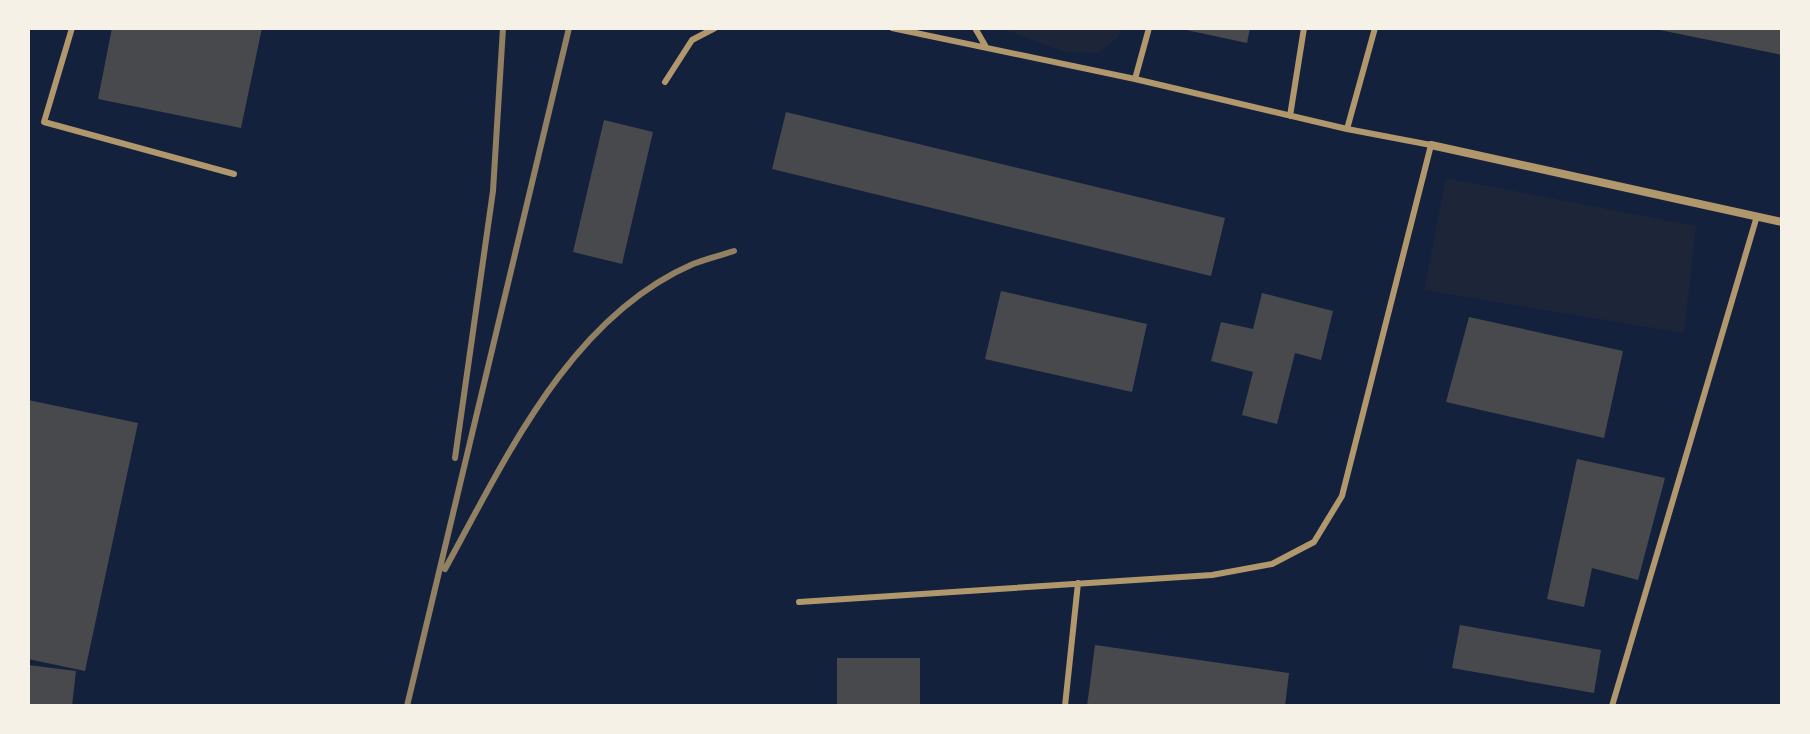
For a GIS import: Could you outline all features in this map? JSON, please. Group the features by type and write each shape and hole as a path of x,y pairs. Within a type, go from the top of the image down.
{"street":[{"path":"1431,145 1782,222"}],"lane":[{"path":"72,28 44,122 234,174"},
{"path":"665,82 692,40 715,28"},
{"path":"799,602 1212,575 1272,564 1314,542 1342,496 1431,145 892,28"},
{"path":"975,28 986,47"},
{"path":"1135,79 1149,28"},
{"path":"1290,116 1304,28"},
{"path":"1347,129 1375,28"},
{"path":"1612,706 1757,216"},
{"path":"1065,706 1078,583"}],"shaded area":[{"path":"1001,28 1121,28 1119,36 1099,53 1064,52"},
{"path":"1446,178 1696,226 1684,333 1424,290"}],"building":[{"path":"112,28 262,28 241,128 98,99"},
{"path":"1177,28 1250,28 1247,43"},
{"path":"1782,28 1782,55 1655,29"},
{"path":"786,112 1225,218 1211,276 772,169"},
{"path":"604,120 653,132 622,264 573,252"},
{"path":"1001,291 1147,324 1132,392 985,359"},
{"path":"1262,293 1333,311 1321,360 1295,353 1277,424 1242,415 1253,372 1211,361 1221,322 1253,329"},
{"path":"1469,317 1623,351 1604,438 1446,402"},
{"path":"28,400 138,423 85,671 28,659"},
{"path":"1577,459 1665,478 1638,580 1592,568 1584,607 1547,599"},
{"path":"1460,625 1601,650 1594,693 1452,668"},
{"path":"1095,645 1289,673 1285,706 1087,706"},
{"path":"837,658 920,658 920,706 837,706"},
{"path":"28,665 76,671 72,706 28,706"}],"railway":[{"path":"455,458 493,191 503,28"},
{"path":"407,706 569,28"},
{"path":"445,569 518,438 577,355 611,318 650,288 693,264 734,251"}]}
